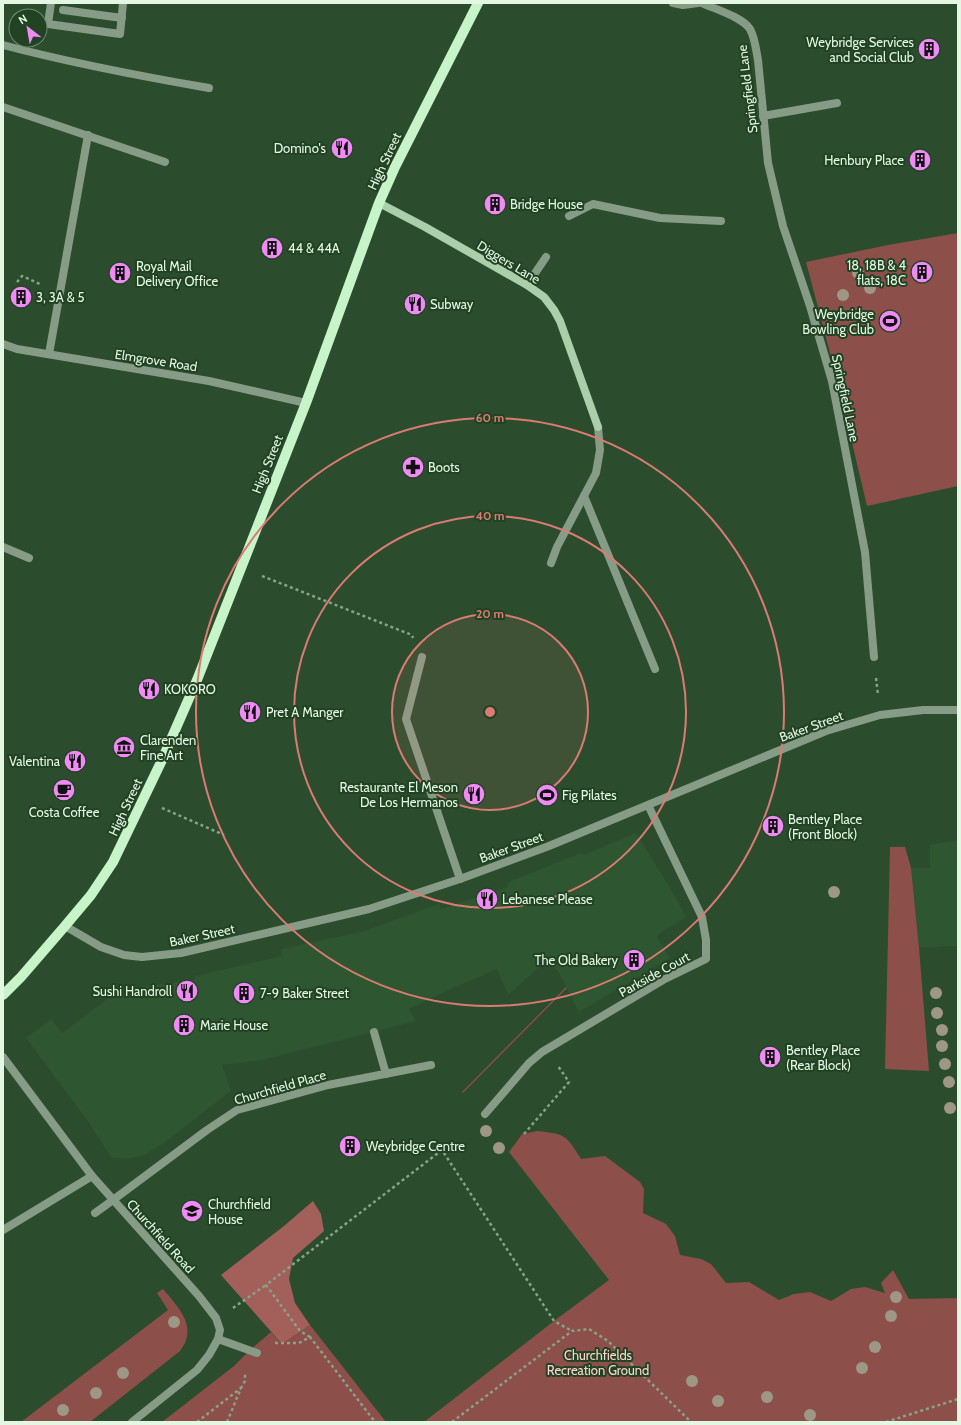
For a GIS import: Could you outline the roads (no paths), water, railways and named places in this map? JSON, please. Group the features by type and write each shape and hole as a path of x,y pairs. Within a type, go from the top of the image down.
{"main road":[{"name":"High Street","path":"3,995 21,977 91,895 114,862 191,694 306,403 379,203 395,167 478,3"}],"street":[{"path":"51,3 48,24 120,34 123,3"},
{"path":"673,3 683,6 698,3"},
{"name":"Springfield Lane","path":"702,3 743,21 750,29 756,45 768,163 783,226 810,306 832,381 865,552 874,657"},
{"path":"63,10 122,18"},
{"path":"3,46 129,75 209,88"},
{"path":"763,116 837,103"},
{"path":"3,108 88,135 165,162"},
{"path":"49,354 88,135"},
{"name":"Diggers Lane","path":"379,203 425,227 527,285 544,298 554,310 560,321 598,427 600,450 596,473 584,496"},
{"path":"569,216 593,204 660,218 721,220"},
{"path":"527,285 546,257"},
{"name":"Elmgrove Road","path":"3,344 17,349 209,381 306,403"},
{"path":"551,563 557,547 584,496"},
{"path":"584,496 654,669"},
{"path":"3,547 29,558"},
{"path":"422,657 406,719 460,879"},
{"name":"Baker Street","path":"65,926 101,947 124,955 142,957 181,953 369,909 460,879 549,846 826,731 880,715 923,710 958,710"},
{"name":"Parkside Court","path":"485,1114 529,1063 548,1049 663,980 706,959 706,940 702,916 648,805"},
{"path":"374,1032 386,1074"},
{"name":"Churchfield Road","path":"3,1056 92,1176 199,1296 216,1318 220,1330 218,1339"},
{"name":"Churchfield Place","path":"95,1213 207,1130 237,1110 328,1085 431,1065"},
{"path":"3,1230 92,1176"},
{"path":"132,1422 196,1370 209,1354 218,1339 257,1353"}],"place":[{"name":"Weybridge Services and Social Club","path":"929,49"},
{"name":"Domino's","path":"342,148"},
{"name":"Henbury Place","path":"920,160"},
{"name":"Bridge House","path":"495,204"},
{"name":"44 & 44A","path":"272,248"},
{"name":"18, 18B & 4 flats, 18C","path":"922,272"},
{"name":"Royal Mail Delivery Office","path":"120,273"},
{"name":"3, 3A & 5","path":"21,297"},
{"name":"Subway","path":"415,304"},
{"name":"Weybridge Bowling Club","path":"890,321"},
{"name":"Boots","path":"413,467"},
{"name":"KOKORO","path":"149,689"},
{"name":"Pret A Manger","path":"250,712"},
{"name":"Clarenden Fine Art","path":"124,747"},
{"name":"Valentina","path":"75,761"},
{"name":"Costa Coffee","path":"64,790"},
{"name":"Restaurante El Meson De Los Hermanos","path":"474,794"},
{"name":"Fig Pilates","path":"547,795"},
{"name":"Bentley Place (Front Block)","path":"773,826"},
{"name":"Lebanese Please","path":"487,899"},
{"name":"The Old Bakery","path":"634,960"},
{"name":"Sushi Handroll","path":"187,991"},
{"name":"7-9 Baker Street","path":"244,993"},
{"name":"Marie House","path":"184,1025"},
{"name":"Bentley Place (Rear Block)","path":"770,1057"},
{"name":"Weybridge Centre","path":"350,1146"},
{"name":"Churchfield House","path":"192,1211"}],"park label":[{"name":"Churchfields Recreation Ground","path":"598,1362"}]}
